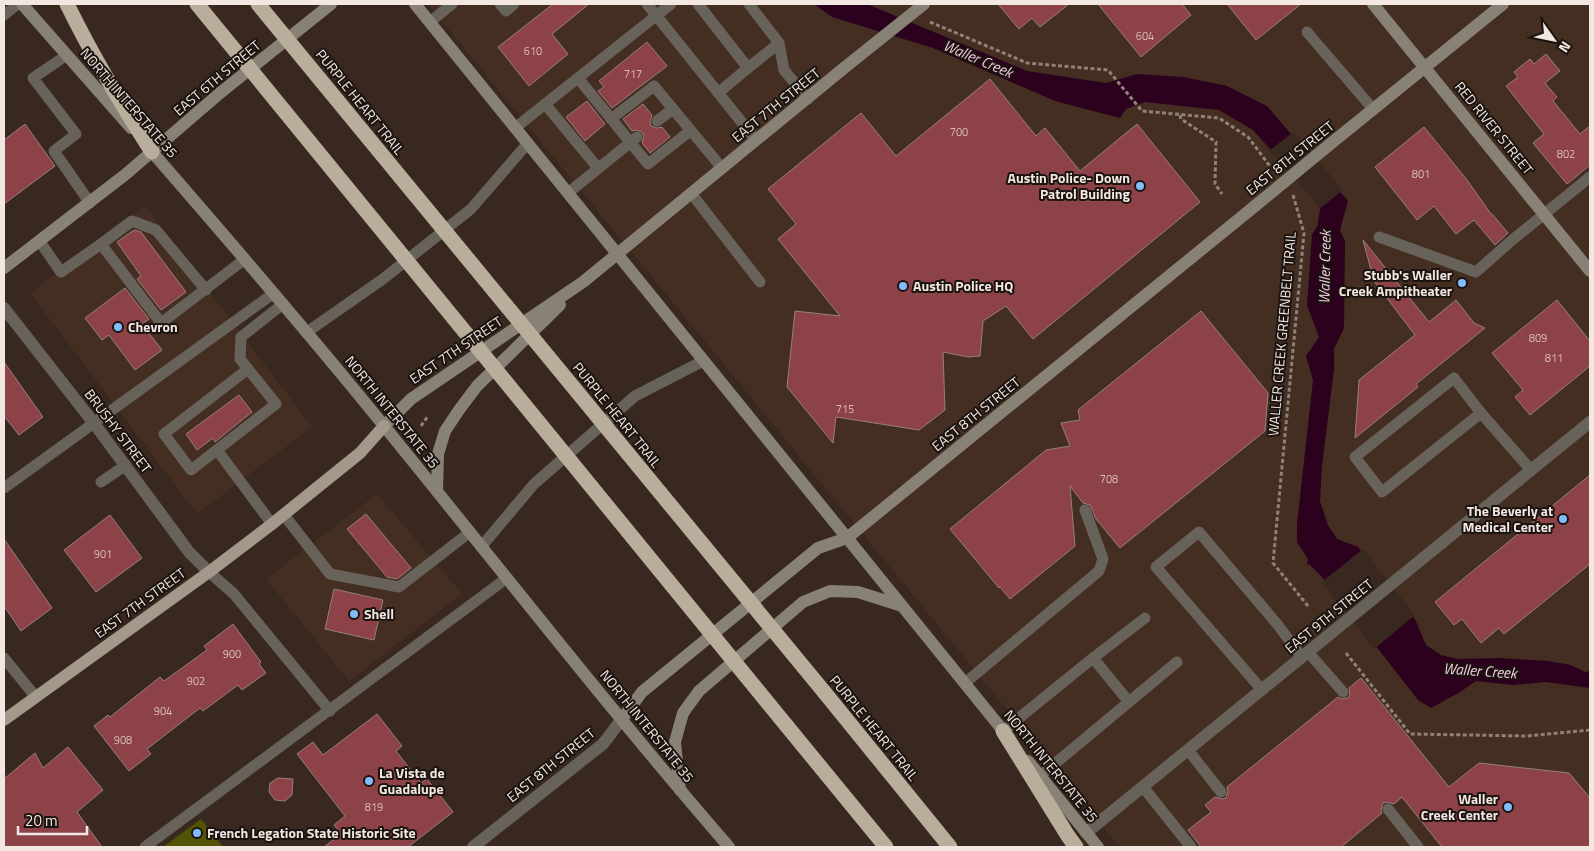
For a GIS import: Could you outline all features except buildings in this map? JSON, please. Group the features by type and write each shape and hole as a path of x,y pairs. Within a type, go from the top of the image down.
{"highway":[{"path":"67,4 130,119 152,152"},
{"path":"196,4 886,847"},
{"name":"PURPLE HEART TRAIL","path":"258,4 950,847"},
{"path":"1003,731 1076,847"}],"main road":[{"name":"NORTH INTERSTATE 35","path":"20,4 152,152 307,332 506,578 729,847"},
{"name":"EAST 6TH STREET","path":"4,268 90,203 220,93 331,4"},
{"name":"NORTH INTERSTATE 35","path":"415,4 1098,847"},
{"name":"EAST 7TH STREET","path":"4,720 209,572 284,515 360,453 412,399 583,282 924,4"},
{"name":"RED RIVER STREET","path":"1374,4 1590,271"},
{"name":"EAST 8TH STREET","path":"622,719 642,692 818,548 847,538 1503,4"},
{"path":"437,491 438,454 445,431 459,410 477,386 583,282"},
{"path":"680,790 675,742 683,713 699,691 803,602 830,591 858,592 902,606"}],"street":[{"name":"BRUSHY STREET","path":"4,308 126,465 189,552 209,572"},
{"name":"EAST 9TH STREET","path":"1086,833 1590,422"},
{"name":"EAST 8TH STREET","path":"473,847 603,744 622,719"}],"lane":[{"path":"4,15 20,4"},
{"path":"430,22 452,4"},
{"path":"500,4 506,11 514,4"},
{"path":"646,4 756,140"},
{"path":"515,128 671,4"},
{"path":"698,4 748,68"},
{"path":"749,4 779,43 784,70 808,99"},
{"path":"1307,32 1373,109"},
{"path":"718,92 779,43"},
{"path":"67,55 32,78 76,134 54,152 90,203"},
{"path":"578,78 611,119 634,140 648,164 690,131"},
{"path":"611,119 654,86 722,168"},
{"path":"545,104 598,168"},
{"path":"657,121 673,109"},
{"path":"568,193 634,140"},
{"path":"307,332 384,279 471,210 528,143"},
{"path":"1379,237 1476,272 1590,177"},
{"path":"691,193 760,282"},
{"path":"40,242 62,272 132,221 156,230 206,290"},
{"path":"100,244 161,323 245,260"},
{"path":"4,488 274,293"},
{"path":"248,369 164,434 191,470 276,404 248,369 240,359 241,337 283,304"},
{"path":"481,546 534,484 636,396 704,361"},
{"path":"1481,413 1382,492 1355,457 1454,378 1481,413 1531,470"},
{"path":"217,450 272,524"},
{"path":"102,482 126,465"},
{"path":"965,683 1098,571 1103,559 1084,510"},
{"path":"284,515 330,574 399,587 470,532"},
{"path":"1262,690 1156,567 1199,532 1277,624 1343,692"},
{"path":"209,572 234,594 330,711"},
{"path":"145,847 506,578"},
{"path":"1003,731 1145,618"},
{"path":"4,658 35,696"},
{"path":"1093,658 1129,702"},
{"path":"1040,776 1177,662"},
{"path":"1188,750 1221,792"},
{"path":"1143,786 1191,847"},
{"path":"1388,809 1418,847"}],"path":[{"path":"923,18 1027,63 1108,70 1142,111 1219,118 1248,137 1277,175"},
{"path":"1180,115 1181,119 1216,142 1215,184 1222,194"},
{"name":"WALLER CREEK GREENBELT TRAIL","path":"1289,190 1295,198 1304,233 1273,563 1308,606"},
{"path":"422,410 433,421"},
{"path":"421,426 428,416"},
{"path":"1346,653 1410,734 1527,736 1590,730"}],"shaded area":[{"path":"428,4 1590,4 1590,847 1120,847"},
{"path":"145,206 312,427 197,514 30,293"},
{"path":"377,494 462,594 349,681 266,579"},
{"name":"French Legation State Historic Site","path":"201,819 223,847 163,847"}],"water":[{"name":"Waller Creek","path":"814,4 867,4 1027,71 1106,83 1137,74 1184,77 1227,86 1267,106 1348,201 1340,230 1345,241 1344,328 1334,349 1334,369 1322,466 1320,501 1328,525 1337,539 1358,547 1415,619 1426,645 1441,655 1458,659 1500,658 1548,661 1571,665 1585,672 1590,671 1590,688 1546,682 1513,685 1476,681 1431,708 1418,700 1322,577 1307,564 1308,559 1297,542 1297,524 1313,380 1306,356 1319,337 1307,305 1312,234 1317,227 1321,205 1253,130 1219,110 1145,102 1126,109 1120,118 1055,101 933,48 832,17"}],"pier":[{"path":"1293,132 1343,190 1318,210 1319,206 1269,151"},
{"path":"1363,549 1415,615 1374,649 1322,582"}],"place":[{"name":"Austin Police- Down Patrol Building","path":"1140,186"},
{"name":"Stubb's Waller Creek Ampitheater","path":"1462,283"},
{"name":"Austin Police HQ","path":"903,286"},
{"name":"Chevron","path":"118,327"},
{"name":"The Beverly at Medical Center","path":"1563,519"},
{"name":"Shell","path":"354,614"},
{"name":"La Vista de Guadalupe","path":"369,781"},
{"name":"Waller Creek Center","path":"1508,807"},
{"name":"French Legation State Historic Site","path":"197,833"}]}
